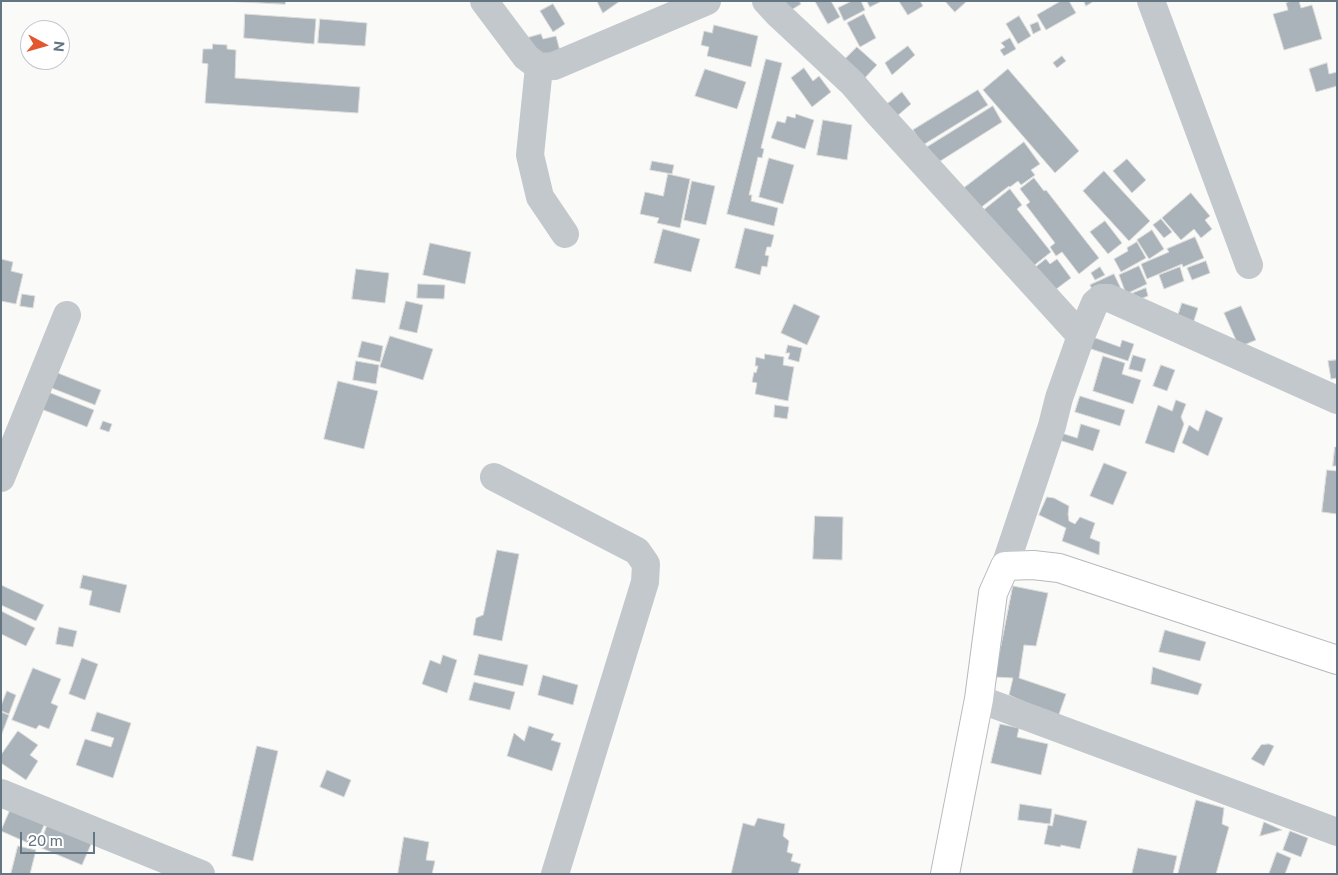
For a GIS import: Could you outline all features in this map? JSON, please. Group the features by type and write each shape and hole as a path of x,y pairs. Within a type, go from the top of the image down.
{"main road":[{"path":"945,874 979,699 993,593 1005,566 1033,565 1059,568 1337,660"}],"street":[{"path":"484,1 526,57 539,67 554,66 707,1"},
{"path":"766,1 852,83 1081,336"},
{"path":"1151,1 1249,265"},
{"path":"539,67 530,155 540,197 565,234"},
{"path":"1005,566 1081,336 1094,303 1101,298 1109,298 1337,400"},
{"path":"1,478 67,315"},
{"path":"494,477 637,551 646,564 645,582 555,874"},
{"path":"979,699 1337,832"},
{"path":"1,793 201,874"}],"building":[{"path":"224,1 286,1 285,4"},
{"path":"597,1 620,1 603,13"},
{"path":"775,1 799,1 801,4 783,15"},
{"path":"815,1 831,1 840,17 828,24"},
{"path":"852,1 861,1 865,10 844,21 838,8"},
{"path":"867,1 882,1 870,7"},
{"path":"899,1 920,1 923,6 908,15"},
{"path":"945,1 967,1 955,12"},
{"path":"1061,1 1069,1 1076,13 1046,30 1037,15"},
{"path":"1084,1 1094,1 1086,6"},
{"path":"1299,1 1301,8 1312,5 1322,39 1284,50 1273,14 1288,10 1286,3"},
{"path":"553,4 565,24 553,32 540,11"},
{"path":"245,14 316,19 314,44 244,38"},
{"path":"864,14 876,38 860,47 847,23"},
{"path":"1019,16 1031,36 1018,44 1006,24"},
{"path":"320,19 367,23 365,46 318,43"},
{"path":"1038,22 1041,30 1033,34 1030,25"},
{"path":"714,25 758,36 751,67 707,56 709,47 701,45 704,31 712,33"},
{"path":"541,34 543,39 556,36 560,51 532,58 527,38"},
{"path":"1010,38 1016,49 1004,56 1000,50 1005,47 1001,43"},
{"path":"213,44 227,45 227,49 236,50 235,78 360,87 358,113 205,103 208,64 202,63 203,49 212,49"},
{"path":"908,46 915,55 892,75 885,63"},
{"path":"857,47 877,65 860,83 840,64"},
{"path":"1062,56 1066,61 1057,68 1053,63"},
{"path":"766,59 782,63 761,148 764,149 762,158 758,157 749,195 752,195 751,201 778,208 774,226 727,214"},
{"path":"1327,63 1329,74 1337,72 1337,86 1316,92 1309,69"},
{"path":"804,68 813,81 819,76 831,92 812,107 791,78"},
{"path":"705,69 746,82 737,109 695,96"},
{"path":"1008,69 1079,151 1055,173 983,90"},
{"path":"978,90 988,105 923,145 913,130"},
{"path":"902,92 911,104 896,117 886,105"},
{"path":"993,106 1002,122 934,165 924,149"},
{"path":"796,114 814,120 805,149 771,138 777,121 785,123 787,116 795,118"},
{"path":"823,120 852,125 847,160 817,155"},
{"path":"1024,142 1040,164 1031,170 1035,175 1021,185 1018,181 1009,186 975,212 960,191"},
{"path":"769,158 794,165 783,204 759,197"},
{"path":"1127,159 1146,180 1132,193 1113,171"},
{"path":"652,161 674,165 672,174 650,170"},
{"path":"1104,171 1150,221 1129,241 1083,191"},
{"path":"668,174 690,179 680,228 657,223 659,218 640,214 645,192 663,196"},
{"path":"1034,178 1044,191 1046,190 1099,258 1079,274 1062,252 1056,256 1050,247 1055,243 1026,205 1030,202 1020,189"},
{"path":"692,181 715,186 706,225 684,220"},
{"path":"1010,189 1022,205 1017,209 1051,252 1027,271 980,213"},
{"path":"1191,193 1210,216 1205,220 1212,229 1201,238 1194,229 1181,240 1162,218"},
{"path":"1161,219 1172,232 1164,238 1153,225"},
{"path":"1105,221 1122,243 1108,254 1090,232"},
{"path":"745,228 774,235 771,247 767,247 765,255 769,256 767,267 762,266 760,275 735,268"},
{"path":"663,229 700,239 691,272 654,263"},
{"path":"1152,230 1164,249 1149,259 1137,240"},
{"path":"1195,237 1204,258 1183,267 1182,264 1147,279 1141,264 1169,252 1167,249"},
{"path":"1137,242 1146,258 1121,272 1114,259 1128,251 1127,248"},
{"path":"430,243 471,252 465,284 423,275"},
{"path":"1,259 13,262 11,271 23,274 16,304 1,301"},
{"path":"1046,259 1050,264 1057,259 1071,278 1047,296 1032,270"},
{"path":"1206,261 1210,273 1192,280 1187,268"},
{"path":"1139,266 1147,284 1126,294 1119,275"},
{"path":"1100,267 1105,275 1095,280 1091,273"},
{"path":"1180,267 1184,281 1164,289 1159,275"},
{"path":"356,269 389,273 385,303 352,299"},
{"path":"1114,274 1123,293 1097,299 1090,285"},
{"path":"418,284 445,285 444,299 417,298"},
{"path":"1146,288 1148,296 1135,301 1133,293"},
{"path":"22,294 35,296 33,308 20,306"},
{"path":"406,301 423,305 417,333 399,329"},
{"path":"1182,303 1198,308 1191,330 1175,325"},
{"path":"794,304 820,316 807,345 781,333"},
{"path":"1241,306 1256,340 1239,347 1224,313"},
{"path":"1087,335 1120,347 1122,340 1134,344 1128,361 1082,346"},
{"path":"390,336 433,349 423,380 380,367"},
{"path":"362,341 383,346 380,362 358,357"},
{"path":"788,345 802,348 799,362 788,359 790,353 786,353"},
{"path":"765,354 784,357 783,365 794,367 788,401 755,394 757,383 752,382 754,372 756,373 758,366 755,366 756,357 764,359"},
{"path":"1133,355 1146,359 1142,372 1129,369"},
{"path":"1103,356 1125,363 1122,374 1141,380 1133,404 1093,391"},
{"path":"1337,360 1337,378 1331,379 1328,361"},
{"path":"356,361 379,365 376,384 353,380"},
{"path":"1161,365 1175,370 1167,391 1153,386"},
{"path":"50,370 101,390 95,405 44,385"},
{"path":"338,381 378,391 364,449 324,439"},
{"path":"43,390 94,410 87,427 36,407"},
{"path":"1080,396 1125,410 1120,426 1075,412"},
{"path":"1176,400 1186,404 1181,417 1184,424 1174,453 1145,443 1158,405 1172,411"},
{"path":"775,405 789,407 787,419 774,417"},
{"path":"1206,410 1223,418 1208,456 1182,443 1189,425 1198,431"},
{"path":"103,421 112,424 109,432 100,429"},
{"path":"1081,424 1100,430 1093,451 1053,438 1055,431 1077,438"},
{"path":"1335,447 1337,447 1337,466 1333,466"},
{"path":"1104,463 1127,472 1113,505 1090,496"},
{"path":"1327,470 1337,471 1337,514 1322,512"},
{"path":"1047,497 1054,498 1069,506 1069,521 1075,524 1080,517 1095,523 1090,538 1100,542 1099,555 1062,541 1066,528 1039,515"},
{"path":"815,516 843,517 842,560 813,559"},
{"path":"497,550 519,554 502,641 473,635 476,618 483,615"},
{"path":"83,575 127,585 120,613 89,605 92,591 80,588"},
{"path":"1,585 44,605 36,621 1,605"},
{"path":"1013,586 1048,593 1036,646 1024,645 1019,678 1066,694 1058,717 1009,695 1013,678 995,677"},
{"path":"1,611 35,628 26,646 1,634"},
{"path":"59,627 77,631 73,647 56,644"},
{"path":"1165,630 1206,642 1200,661 1159,652"},
{"path":"479,654 528,665 523,686 474,675"},
{"path":"443,655 457,660 447,693 422,684 430,660 440,664"},
{"path":"82,658 98,664 85,700 69,694"},
{"path":"1153,667 1202,684 1198,695 1151,684"},
{"path":"33,668 61,679 51,703 58,706 49,729 39,725 36,729 12,720"},
{"path":"543,675 578,685 573,705 538,695"},
{"path":"474,682 515,692 510,710 469,700"},
{"path":"7,691 16,695 9,714 1,711"},
{"path":"1,712 9,715 1,736"},
{"path":"97,712 131,723 113,778 76,765 85,739 111,747 114,738 91,731"},
{"path":"1000,724 1019,728 1017,737 1048,744 1041,775 991,763"},
{"path":"529,726 554,734 551,740 561,743 552,771 507,756 514,733 524,741"},
{"path":"18,731 38,745 30,755 38,761 26,780 1,763 1,755"},
{"path":"1269,744 1274,746 1264,766 1251,759 1261,745"},
{"path":"257,746 278,751 253,861 232,856"},
{"path":"327,770 351,780 344,797 320,787"},
{"path":"1196,800 1224,808 1222,824 1229,827 1216,874 1178,874"},
{"path":"1020,804 1052,809 1050,824 1018,820"},
{"path":"11,808 45,823 35,846 1,831"},
{"path":"1055,814 1087,821 1080,849 1044,844 1048,825 1052,826"},
{"path":"758,818 785,824 783,836 789,841 787,852 793,854 791,861 801,864 798,874 731,874 743,823 754,826"},
{"path":"1264,822 1282,830 1260,836"},
{"path":"48,823 92,842 82,865 39,847"},
{"path":"1290,831 1308,838 1301,857 1283,850"},
{"path":"404,837 429,842 426,860 435,861 432,874 398,874"},
{"path":"18,846 36,850 30,874 11,874"},
{"path":"1138,848 1177,856 1173,874 1132,874"},
{"path":"1277,852 1291,858 1285,874 1269,874"}]}
